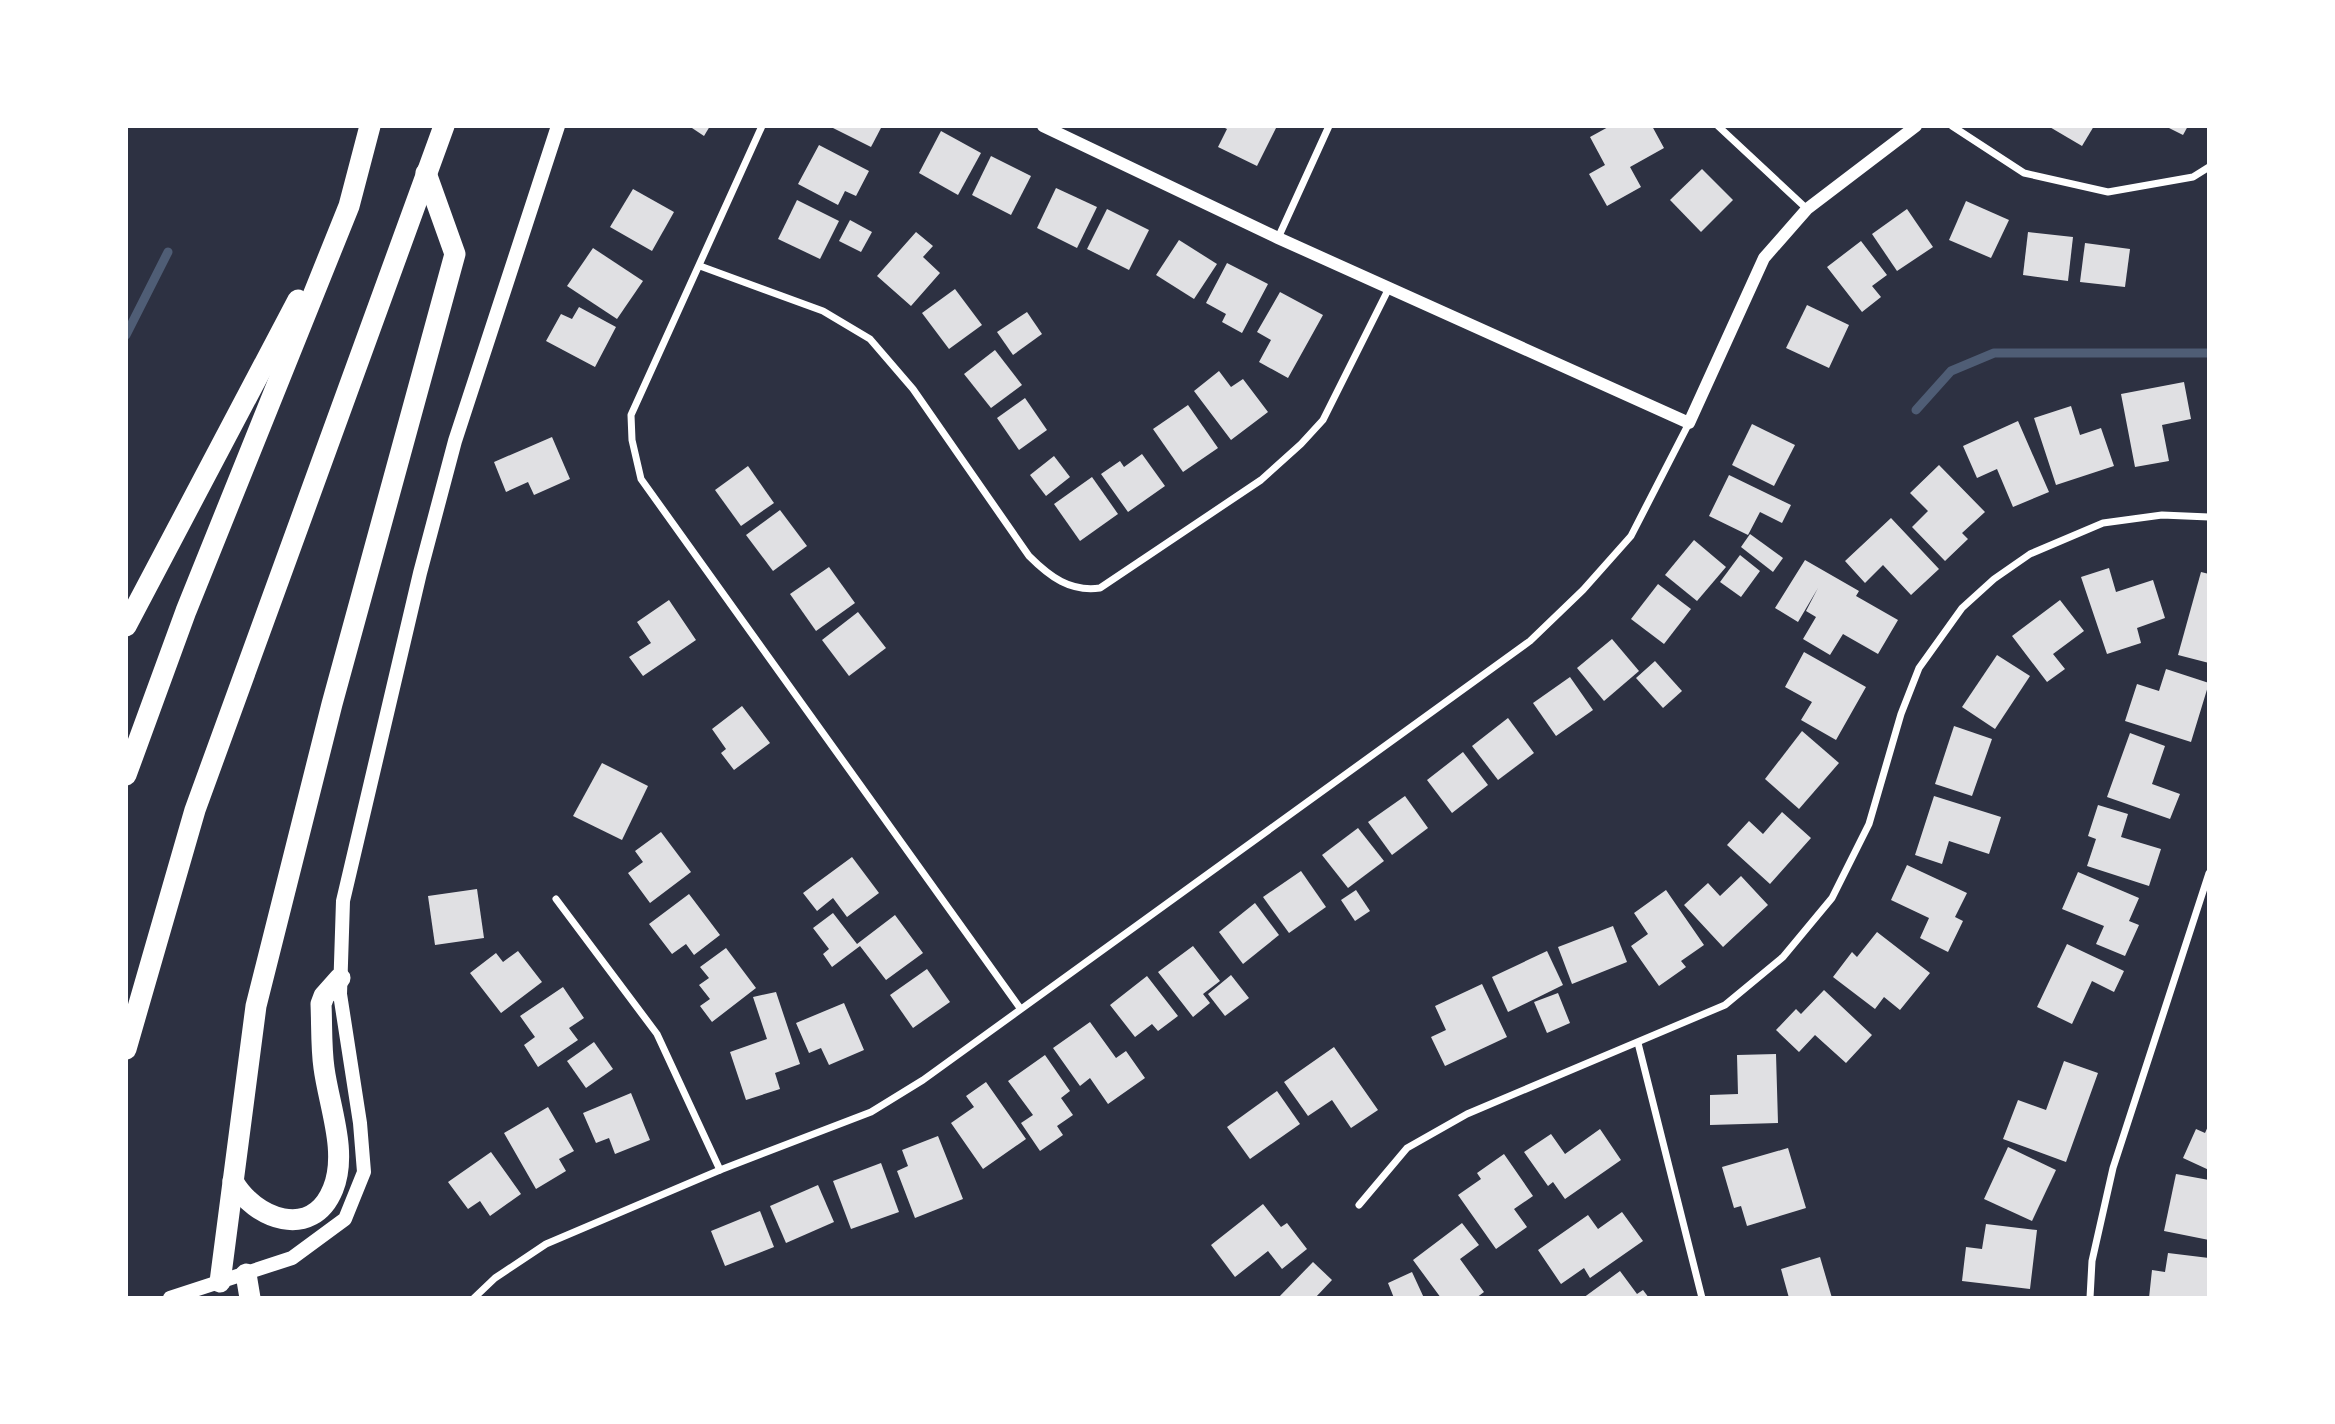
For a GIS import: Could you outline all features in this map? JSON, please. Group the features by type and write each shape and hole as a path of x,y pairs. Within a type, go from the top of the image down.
{"highway":[{"path":"126,775 186,611 349,206 370,126"},
{"path":"126,1049 195,810 444,126"},
{"path":"220,1282 256,1006 332,704 455,254 426,173"},
{"path":"126,626 349,206"},
{"path":"233,1181 249,1203 277,1219 297,1220 325,1203 332,1192 338,1156 323,1065 321,1004 324,996 340,978"},
{"path":"246,1274 250,1298"}],"main road":[{"path":"170,1298 292,1258 345,1219 364,1172 340,978 343,901 420,573 454,442 558,126"}],"street":[{"path":"762,126 631,415 632,440 641,479 1020,1008"},
{"path":"1043,126 1278,238 1689,423"},
{"path":"1278,238 1329,126"},
{"path":"1717,126 1807,209"},
{"path":"474,1298 495,1278 546,1244 720,1170 871,1112 923,1080 1530,641 1583,590 1631,536 1689,423 1764,258 1807,209 1916,126"},
{"path":"1952,126 2024,173 2108,192 2193,177 2209,167"},
{"path":"700,266 823,311 870,339 912,389 1029,556 1049,576 1080,591 1100,589 1261,480 1301,444 1323,420 1389,288"},
{"path":"1359,1205 1407,1148 1467,1114 1725,1005 1783,957 1832,898 1869,824 1901,714 1919,668 1962,608 1994,579 2030,554 2103,523 2162,515 2209,517"},
{"path":"2090,1298 2092,1261 2113,1168 2209,873"},
{"path":"556,899 657,1034 720,1170"},
{"path":"1638,1043 1702,1298"}],"building":[{"path":"689,126 710,126 704,136"},
{"path":"829,126 882,126 871,147"},
{"path":"1221,126 1277,126 1257,166 1218,147 1227,129"},
{"path":"1610,126 1652,126 1664,148 1630,167 1641,187 1607,206 1589,174 1605,165 1590,137"},
{"path":"2048,126 2094,126 2082,146"},
{"path":"2165,126 2188,126 2183,135"},
{"path":"941,131 981,153 958,195 919,173"},
{"path":"819,145 869,171 856,196 845,191 838,205 798,184"},
{"path":"991,156 1031,176 1011,215 972,195"},
{"path":"1702,169 1733,200 1701,232 1670,200"},
{"path":"1056,188 1097,207 1077,248 1037,228"},
{"path":"633,189 674,212 652,251 610,227"},
{"path":"797,200 839,221 820,259 778,239"},
{"path":"1966,201 2009,220 1991,258 1949,240"},
{"path":"1107,209 1149,230 1129,270 1087,249"},
{"path":"1907,209 1933,247 1897,271 1872,234"},
{"path":"850,220 872,232 861,252 839,241"},
{"path":"916,232 933,246 923,257 940,273 911,306 877,276"},
{"path":"2028,232 2073,237 2068,281 2023,275"},
{"path":"1179,240 1217,264 1194,299 1156,275"},
{"path":"1861,241 1887,275 1872,286 1881,297 1862,312 1827,267"},
{"path":"2085,243 2130,249 2125,287 2080,282"},
{"path":"593,248 643,281 617,319 567,286"},
{"path":"1227,263 1268,284 1242,333 1222,322 1226,314 1206,303"},
{"path":"955,289 982,325 949,349 922,313"},
{"path":"1280,292 1323,315 1288,378 1259,362 1271,340 1257,332"},
{"path":"1807,305 1849,325 1829,368 1786,348"},
{"path":"579,307 616,327 595,367 546,341 561,314 572,319"},
{"path":"1027,312 1042,334 1013,355 997,332"},
{"path":"995,350 1022,385 991,408 964,374"},
{"path":"1219,371 1231,387 1243,379 1268,412 1231,440 1194,391"},
{"path":"2184,382 2191,419 2162,425 2169,461 2135,467 2121,394"},
{"path":"1025,398 1047,430 1019,450 997,418"},
{"path":"1188,405 1218,448 1183,472 1153,429"},
{"path":"2071,406 2080,435 2101,428 2114,466 2056,485 2034,418"},
{"path":"2018,421 2049,492 2013,507 1997,469 1977,478 1963,446"},
{"path":"1752,424 1795,445 1774,486 1732,465"},
{"path":"552,437 570,479 534,495 528,482 506,492 494,462"},
{"path":"1142,454 1165,486 1128,512 1101,474 1120,461 1124,467"},
{"path":"1054,456 1070,477 1046,496 1030,475"},
{"path":"1939,465 1985,512 1962,533 1968,539 1945,561 1912,527 1928,511 1910,493"},
{"path":"748,466 774,503 741,526 715,490"},
{"path":"1729,475 1791,505 1782,523 1760,512 1748,535 1709,516"},
{"path":"1092,477 1118,514 1080,541 1054,504"},
{"path":"780,510 807,546 773,571 746,535"},
{"path":"1891,518 1939,569 1911,595 1883,565 1865,583 1845,561"},
{"path":"1750,534 1783,558 1773,572 1741,547"},
{"path":"1694,540 1726,567 1697,601 1665,575"},
{"path":"1740,555 1760,571 1741,597 1720,582"},
{"path":"1805,560 1859,591 1856,596 1898,620 1878,654 1843,634 1830,655 1803,639 1816,617 1806,611 1818,588 1798,622 1775,608"},
{"path":"829,567 855,603 816,631 790,594"},
{"path":"2109,568 2116,592 2153,580 2165,618 2137,628 2141,643 2107,654 2081,577"},
{"path":"2201,572 2209,574 2209,663 2178,655"},
{"path":"1658,584 1691,609 1664,644 1631,619"},
{"path":"669,600 696,640 643,676 629,657 651,643 637,622"},
{"path":"2060,600 2084,631 2053,654 2065,669 2047,682 2012,636"},
{"path":"858,612 886,648 849,676 822,640"},
{"path":"1612,639 1639,671 1604,701 1577,668"},
{"path":"1804,652 1866,687 1836,740 1801,720 1812,702 1785,687"},
{"path":"1997,655 2030,676 1995,729 1962,707"},
{"path":"1655,661 1682,691 1663,708 1636,678"},
{"path":"2166,669 2209,683 2191,742 2125,721 2137,684 2159,691"},
{"path":"1570,677 1593,710 1556,736 1533,703"},
{"path":"742,706 770,743 734,770 721,753 726,749 712,729"},
{"path":"1508,718 1534,753 1498,780 1472,746"},
{"path":"1954,726 1992,739 1972,796 1935,784"},
{"path":"1802,731 1839,763 1799,809 1765,779"},
{"path":"2130,733 2165,746 2152,784 2180,794 2170,819 2107,797"},
{"path":"1463,752 1488,785 1452,813 1427,780"},
{"path":"602,763 648,786 622,840 573,816"},
{"path":"1405,796 1428,828 1392,855 1368,822"},
{"path":"1934,796 2001,817 1989,854 1949,841 1942,864 1915,855"},
{"path":"2098,805 2128,814 2121,837 2161,849 2149,886 2087,866 2096,839 2088,836"},
{"path":"1782,812 1811,838 1770,884 1727,845 1749,821 1763,834"},
{"path":"1358,828 1384,861 1348,888 1322,855"},
{"path":"661,832 691,872 650,903 628,873 643,862 635,851"},
{"path":"852,857 879,893 847,917 833,898 817,911 803,893"},
{"path":"1907,865 1967,893 1955,917 1963,921 1948,952 1920,938 1929,918 1891,900"},
{"path":"1301,871 1326,907 1289,933 1263,897"},
{"path":"2078,872 2139,898 2129,921 2139,925 2125,956 2096,944 2104,926 2062,909"},
{"path":"1741,876 1768,905 1723,947 1684,905 1708,883 1720,896"},
{"path":"477,889 484,938 435,945 428,896"},
{"path":"1356,890 1370,911 1355,921 1341,900"},
{"path":"1666,890 1704,945 1681,961 1686,967 1659,986 1631,946 1648,934 1634,913"},
{"path":"689,894 720,935 694,955 686,944 672,954 649,924"},
{"path":"1255,903 1279,935 1243,964 1219,932"},
{"path":"833,913 857,944 895,915 923,953 886,980 860,946 832,967 823,954 829,949 813,928"},
{"path":"1613,926 1627,962 1572,984 1558,947"},
{"path":"1877,932 1930,973 1900,1010 1884,997 1875,1009 1833,977 1852,952 1857,957"},
{"path":"2067,944 2124,971 2114,992 2092,981 2072,1024 2037,1007"},
{"path":"1193,946 1220,981 1203,994 1210,1003 1193,1017 1158,972"},
{"path":"726,948 756,988 712,1022 700,1006 710,999 699,985 709,978 700,967"},
{"path":"518,951 542,982 501,1013 470,973 496,953 503,962"},
{"path":"1547,951 1563,985 1508,1012 1492,977"},
{"path":"927,969 950,1002 913,1028 890,995"},
{"path":"1231,975 1249,998 1225,1016 1208,994"},
{"path":"1147,976 1178,1016 1158,1031 1152,1024 1135,1037 1110,1005"},
{"path":"1482,984 1507,1037 1445,1066 1431,1037 1446,1030 1435,1006"},
{"path":"563,987 584,1018 569,1028 578,1040 538,1067 524,1045 535,1037 520,1016"},
{"path":"1824,990 1872,1035 1846,1063 1815,1035 1799,1052 1776,1030 1796,1009 1801,1014"},
{"path":"776,992 800,1064 775,1073 780,1089 746,1100 730,1052 767,1039 753,997"},
{"path":"1558,993 1570,1023 1547,1033 1534,1002"},
{"path":"844,1003 864,1050 829,1065 821,1048 809,1053 796,1023"},
{"path":"1090,1022 1116,1058 1126,1051 1145,1078 1108,1104 1090,1078 1080,1086 1053,1048"},
{"path":"594,1042 613,1069 586,1088 567,1061"},
{"path":"1334,1047 1378,1110 1351,1128 1332,1100 1308,1116 1284,1082"},
{"path":"1776,1054 1778,1123 1710,1125 1710,1095 1738,1094 1737,1055"},
{"path":"1045,1055 1070,1091 1061,1098 1073,1115 1057,1126 1063,1135 1040,1151 1021,1123 1033,1115 1008,1081"},
{"path":"2064,1061 2098,1073 2066,1162 2003,1139 2018,1100 2046,1110"},
{"path":"986,1082 1026,1139 983,1169 951,1123 974,1107 966,1096"},
{"path":"1277,1091 1300,1124 1250,1159 1227,1127"},
{"path":"631,1093 650,1140 615,1154 609,1138 596,1143 583,1113"},
{"path":"548,1107 574,1151 559,1159 566,1171 536,1189 504,1133"},
{"path":"2209,1124 2209,1170 2183,1158 2196,1129 2205,1133"},
{"path":"1600,1129 1621,1160 1565,1199 1553,1182 1548,1186 1524,1152 1551,1134 1565,1154"},
{"path":"938,1136 963,1199 915,1218 897,1171 908,1166 902,1150"},
{"path":"2008,1147 2056,1170 2032,1221 1984,1199"},
{"path":"1788,1148 1806,1208 1747,1226 1741,1206 1734,1208 1722,1167"},
{"path":"491,1152 521,1194 490,1216 480,1201 468,1209 448,1182"},
{"path":"1504,1154 1533,1196 1514,1209 1527,1227 1496,1249 1458,1195 1481,1179 1477,1173"},
{"path":"881,1163 899,1212 851,1229 833,1181"},
{"path":"2176,1174 2209,1180 2209,1240 2164,1231"},
{"path":"818,1185 834,1222 786,1243 770,1206"},
{"path":"1263,1204 1281,1227 1287,1223 1307,1249 1282,1269 1268,1251 1235,1277 1211,1245"},
{"path":"760,1211 774,1247 725,1266 711,1231"},
{"path":"1622,1212 1643,1241 1590,1278 1584,1268 1561,1284 1538,1250 1588,1215 1598,1229"},
{"path":"1462,1223 1479,1245 1460,1259 1484,1292 1476,1298 1441,1298 1413,1260"},
{"path":"1986,1224 2037,1230 2030,1289 1962,1281 1966,1247 1982,1249"},
{"path":"2168,1253 2209,1258 2209,1298 2149,1298 2152,1270 2165,1272"},
{"path":"1820,1257 1832,1298 1789,1298 1781,1269"},
{"path":"1313,1262 1332,1280 1315,1298 1278,1298"},
{"path":"1620,1271 1637,1294 1643,1290 1649,1298 1583,1298"},
{"path":"1412,1272 1424,1298 1394,1298 1388,1283"}],"waterway":[{"path":"126,335 168,252"},
{"path":"1916,410 1951,371 1994,353 2209,353"}]}
